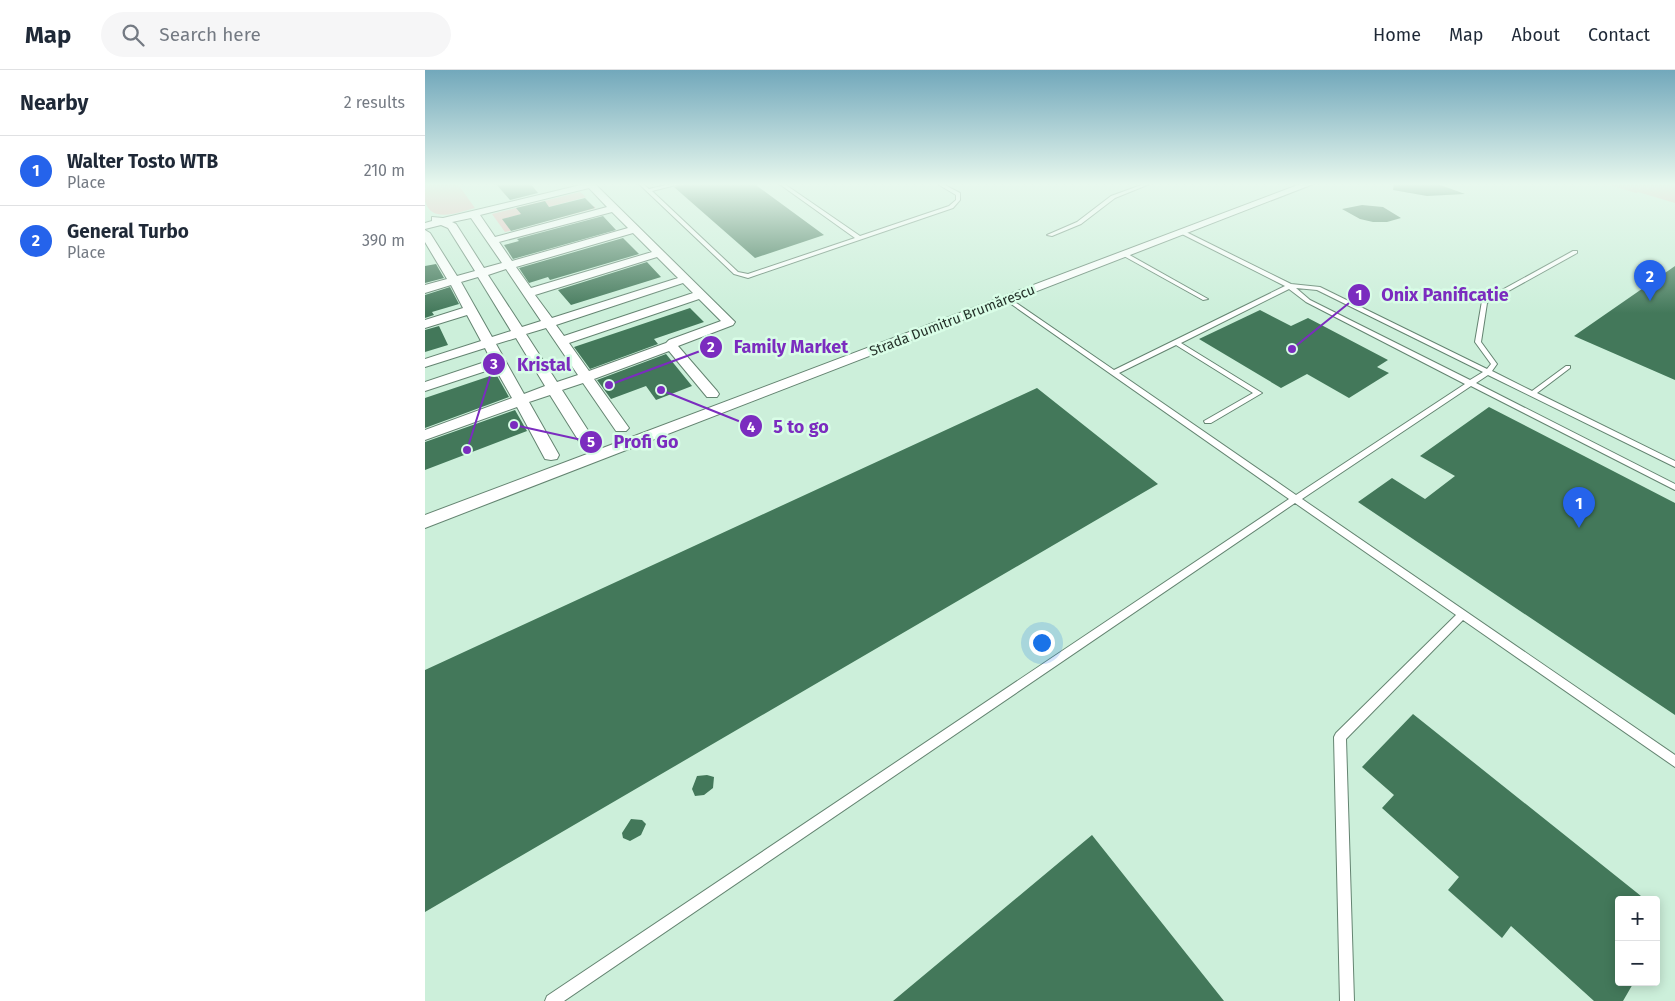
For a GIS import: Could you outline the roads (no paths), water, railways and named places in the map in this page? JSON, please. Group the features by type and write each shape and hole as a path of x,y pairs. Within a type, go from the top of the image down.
{"street":[{"path":"453,226 553,389 597,456"},
{"path":"482,226 621,428"},
{"path":"492,241 546,226"},
{"path":"425,435 671,346 674,343 729,322 632,226"},
{"name":"Strada Dumitru Brumărescu","path":"425,522 1197,226"},
{"path":"425,289 635,229"},
{"path":"425,233 454,281 551,455"},
{"path":"528,293 659,253"},
{"path":"425,364 685,279"},
{"path":"561,341 701,294"},
{"path":"425,324 470,310"},
{"path":"671,346 712,394"},
{"path":"425,386 499,362"}],"lane":[{"path":"686,226 737,273 748,276 893,226"},
{"path":"842,226 859,238"},
{"path":"1050,235 1071,226"},
{"path":"1182,232 1290,286 1308,301 1675,487"},
{"path":"552,1001 1295,499 1488,372 1494,364 1478,342 1484,302 1575,252"},
{"path":"1124,254 1205,299"},
{"path":"1113,373 1290,286 1309,286 1318,288 1675,464"},
{"path":"1007,299 1675,762"},
{"path":"1177,343 1257,393 1208,421"},
{"path":"1532,394 1568,367"},
{"path":"1347,1001 1339,737 1462,615"}],"place":[{"name":"General Turbo","path":"1650,301"},
{"name":"Onix Panificatie","path":"1292,349"},
{"name":"Family Market","path":"609,385"},
{"name":"5 to go","path":"661,390"},
{"name":"Profi Go","path":"514,425"},
{"name":"Kristal","path":"467,450"},
{"name":"Walter Tosto WTB","path":"1579,528"}]}
